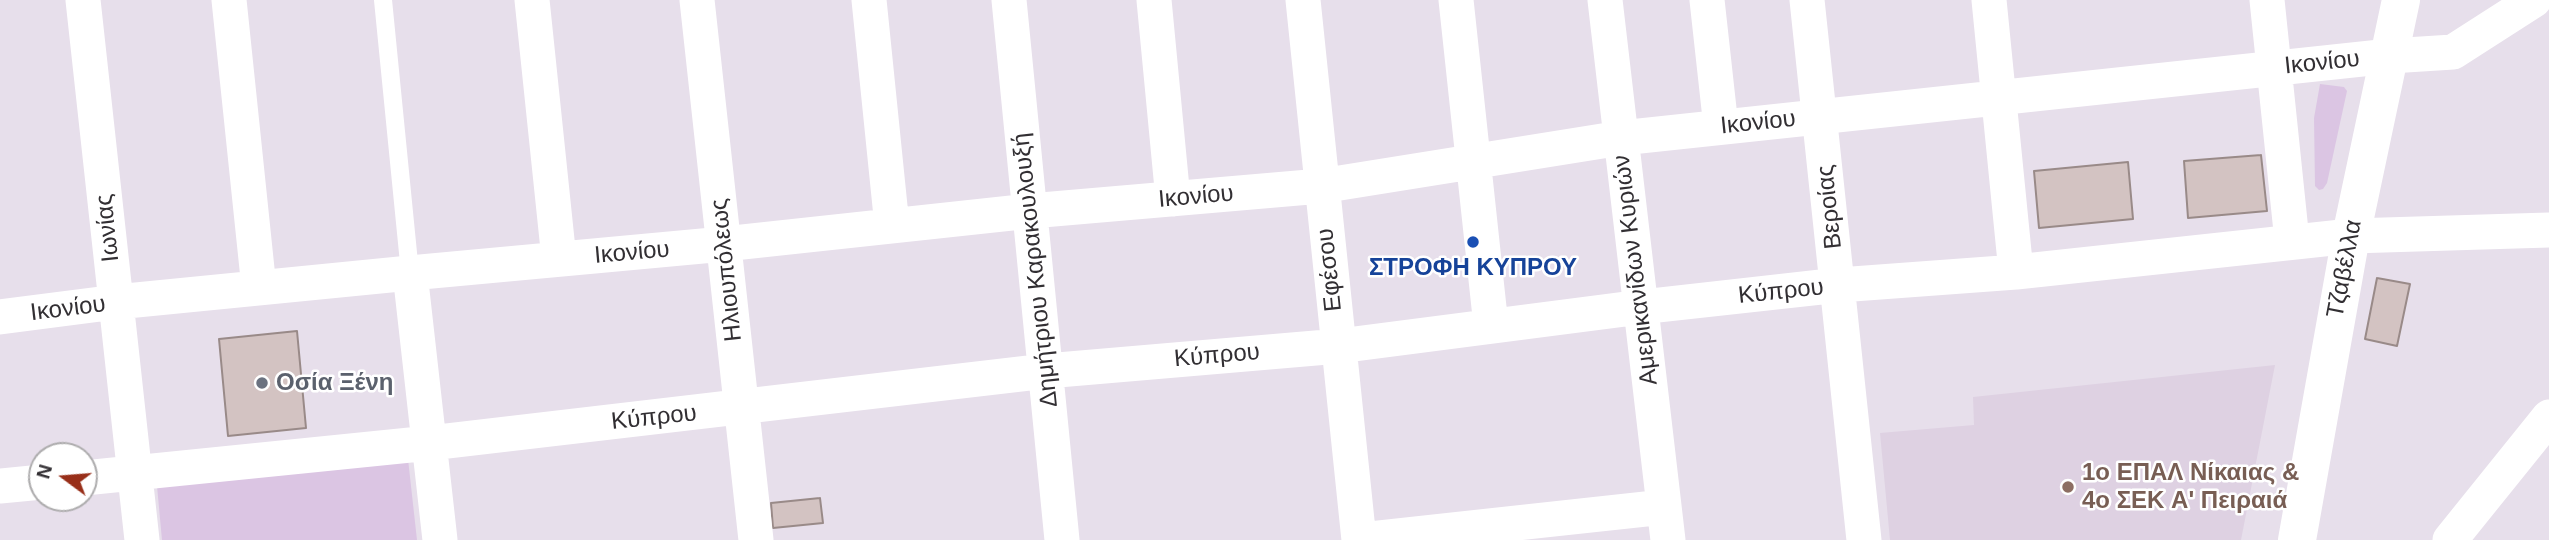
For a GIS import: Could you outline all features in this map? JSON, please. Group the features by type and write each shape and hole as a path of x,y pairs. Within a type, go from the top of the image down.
{"main road":[{"name":"Τζαβέλλα","path":"2297,540 2351,236 2401,0"}],"street":[{"name":"Ιωνίας","path":"83,0 142,540"},
{"path":"229,0 259,288"},
{"path":"532,0 559,259"},
{"name":"Ηλιουπόλεως","path":"697,0 756,540"},
{"path":"869,0 892,226"},
{"name":"Δημήτριου Καρακουλουξή","path":"1009,0 1062,540"},
{"path":"1154,0 1173,199"},
{"name":"Εφέσου","path":"1303,0 1360,540"},
{"path":"1455,0 1491,326"},
{"name":"Αμερικανίδων Κυριών","path":"1605,0 1666,523"},
{"path":"1707,0 1721,127"},
{"name":"Βεροίας","path":"1807,0 1864,540"},
{"path":"1989,0 2016,272"},
{"path":"2267,0 2292,241"},
{"name":"Ικονίου","path":"0,317 259,288 724,244 1030,211 1321,186 1620,138 2389,56 2453,52 2535,0"},
{"name":"Κύπρου","path":"98,477 430,443 1046,371 1339,346 1641,307 1839,285 2016,272 2351,236 2549,230"},
{"path":"411,273 440,540"},
{"path":"2451,540 2549,417"},
{"path":"0,486 28,483"},
{"path":"1360,540 1666,523"}],"lane":[{"path":"383,0 411,273"}],"shaded area":[{"path":"2320,84 2344,87 2347,91 2327,183 2319,190 2315,186 2314,118"},
{"name":"1ο ΕΠΑΛ Νίκαιας & 4ο ΣΕΚ Α' Πειραιά","path":"2275,365 2241,540 1890,540 1880,433 1974,425 1973,397"},
{"path":"408,459 417,540 162,540 157,486"}],"building":[{"path":"2261,155 2267,211 2188,218 2184,161"},
{"path":"2128,162 2133,219 2039,228 2034,171"},
{"path":"2377,278 2410,284 2397,346 2365,339"},
{"name":"Οσία Ξένη","path":"297,331 306,428 228,436 219,339"},
{"path":"820,498 823,523 773,528 771,503"}],"place":[{"name":"ΣΤΡΟΦΗ ΚΥΠΡΟΥ","path":"1473,242"},
{"name":"Οσία Ξένη","path":"262,383"},
{"name":"1ο ΕΠΑΛ Νίκαιας & 4ο ΣΕΚ Α' Πειραιά","path":"2068,487"}]}
